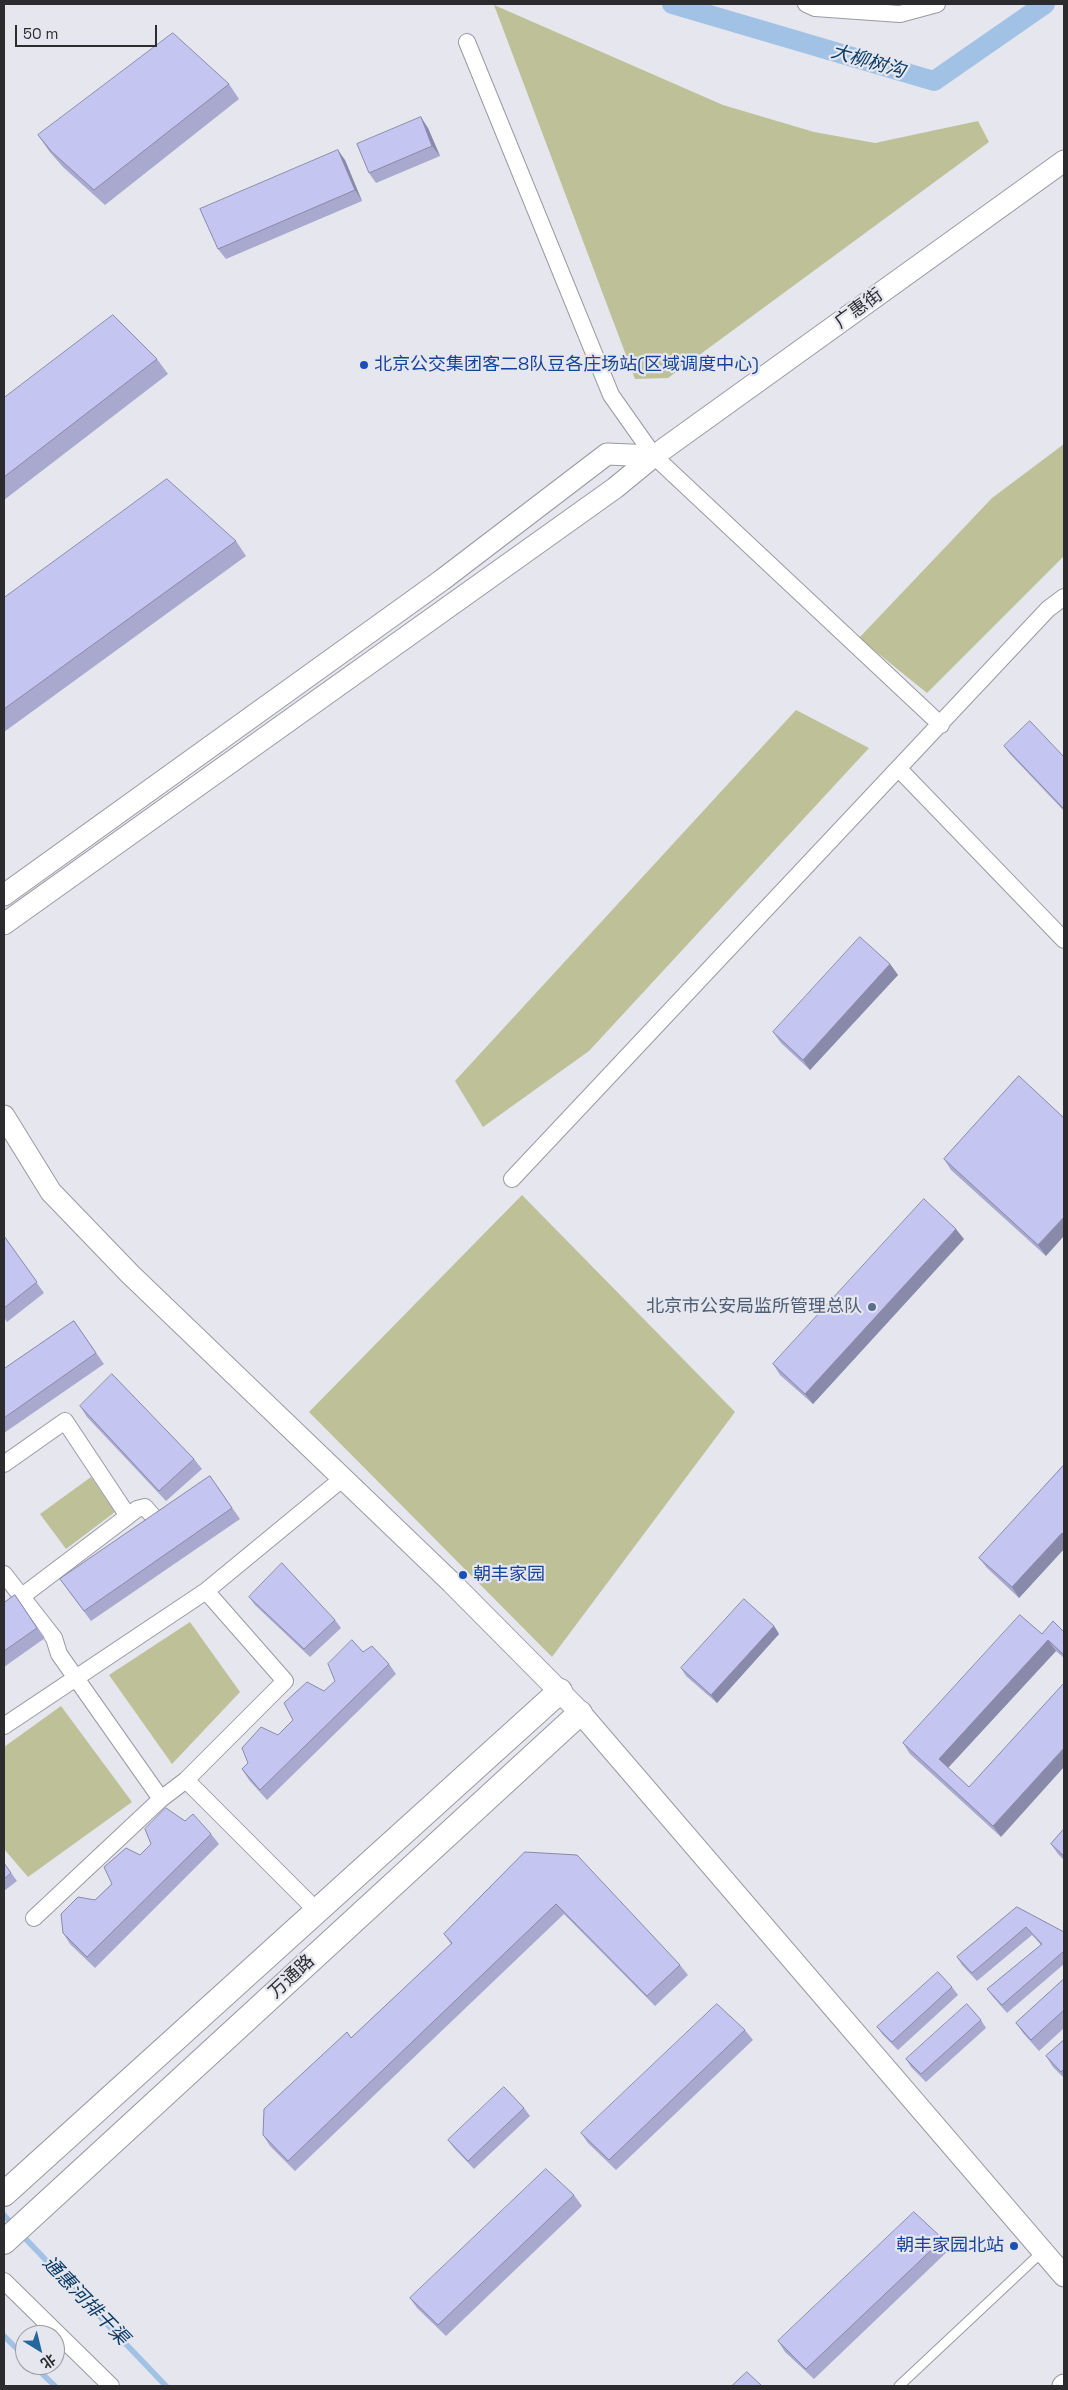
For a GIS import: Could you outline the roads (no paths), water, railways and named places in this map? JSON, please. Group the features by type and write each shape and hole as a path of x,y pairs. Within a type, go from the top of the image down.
{"main road":[{"name":"万通路","path":"4,2194 318,1912 560,1691"},
{"name":"万通路","path":"13,2233 580,1713"}],"street":[{"path":"806,4 815,8 900,14 937,4"},
{"path":"466,42 611,395 654,456 941,725"},
{"name":"广惠街","path":"4,924 614,488 654,456 1064,162"},
{"path":"4,895 442,580 607,454 654,456"},
{"path":"512,1180 1048,609 1064,597"},
{"path":"899,769 1064,940"},
{"path":"4,1116 51,1192 130,1274 452,1583 560,1691 1064,2276"},
{"path":"4,1464 65,1421 128,1516"},
{"path":"4,1726 206,1591 342,1478"},
{"path":"21,1597 137,1509 145,1507 157,1520"},
{"path":"4,1574 54,1638 59,1654 162,1799"},
{"path":"34,1918 162,1799 186,1780 285,1681 206,1591"},
{"path":"186,1780 318,1912"},
{"path":"4,2281 111,2386"}],"lane":[{"path":"900,2386 1043,2251"}],"waterway":[{"name":"大柳树沟","path":"672,4 934,81 1045,4"},
{"name":"通惠河排干渠","path":"4,2215 13,2225"},
{"name":"通惠河排干渠","path":"21,2234 166,2386"},
{"path":"4,2336 15,2347"},
{"path":"43,2375 55,2386"}],"place":[{"name":"北京公交集团客二8队豆各庄场站(区域调度中心)","path":"364,365"},
{"name":"北京市公安局监所管理总队","path":"872,1307"},
{"name":"朝丰家园","path":"463,1575"},
{"name":"朝丰家园北站","path":"1014,2246"}]}
